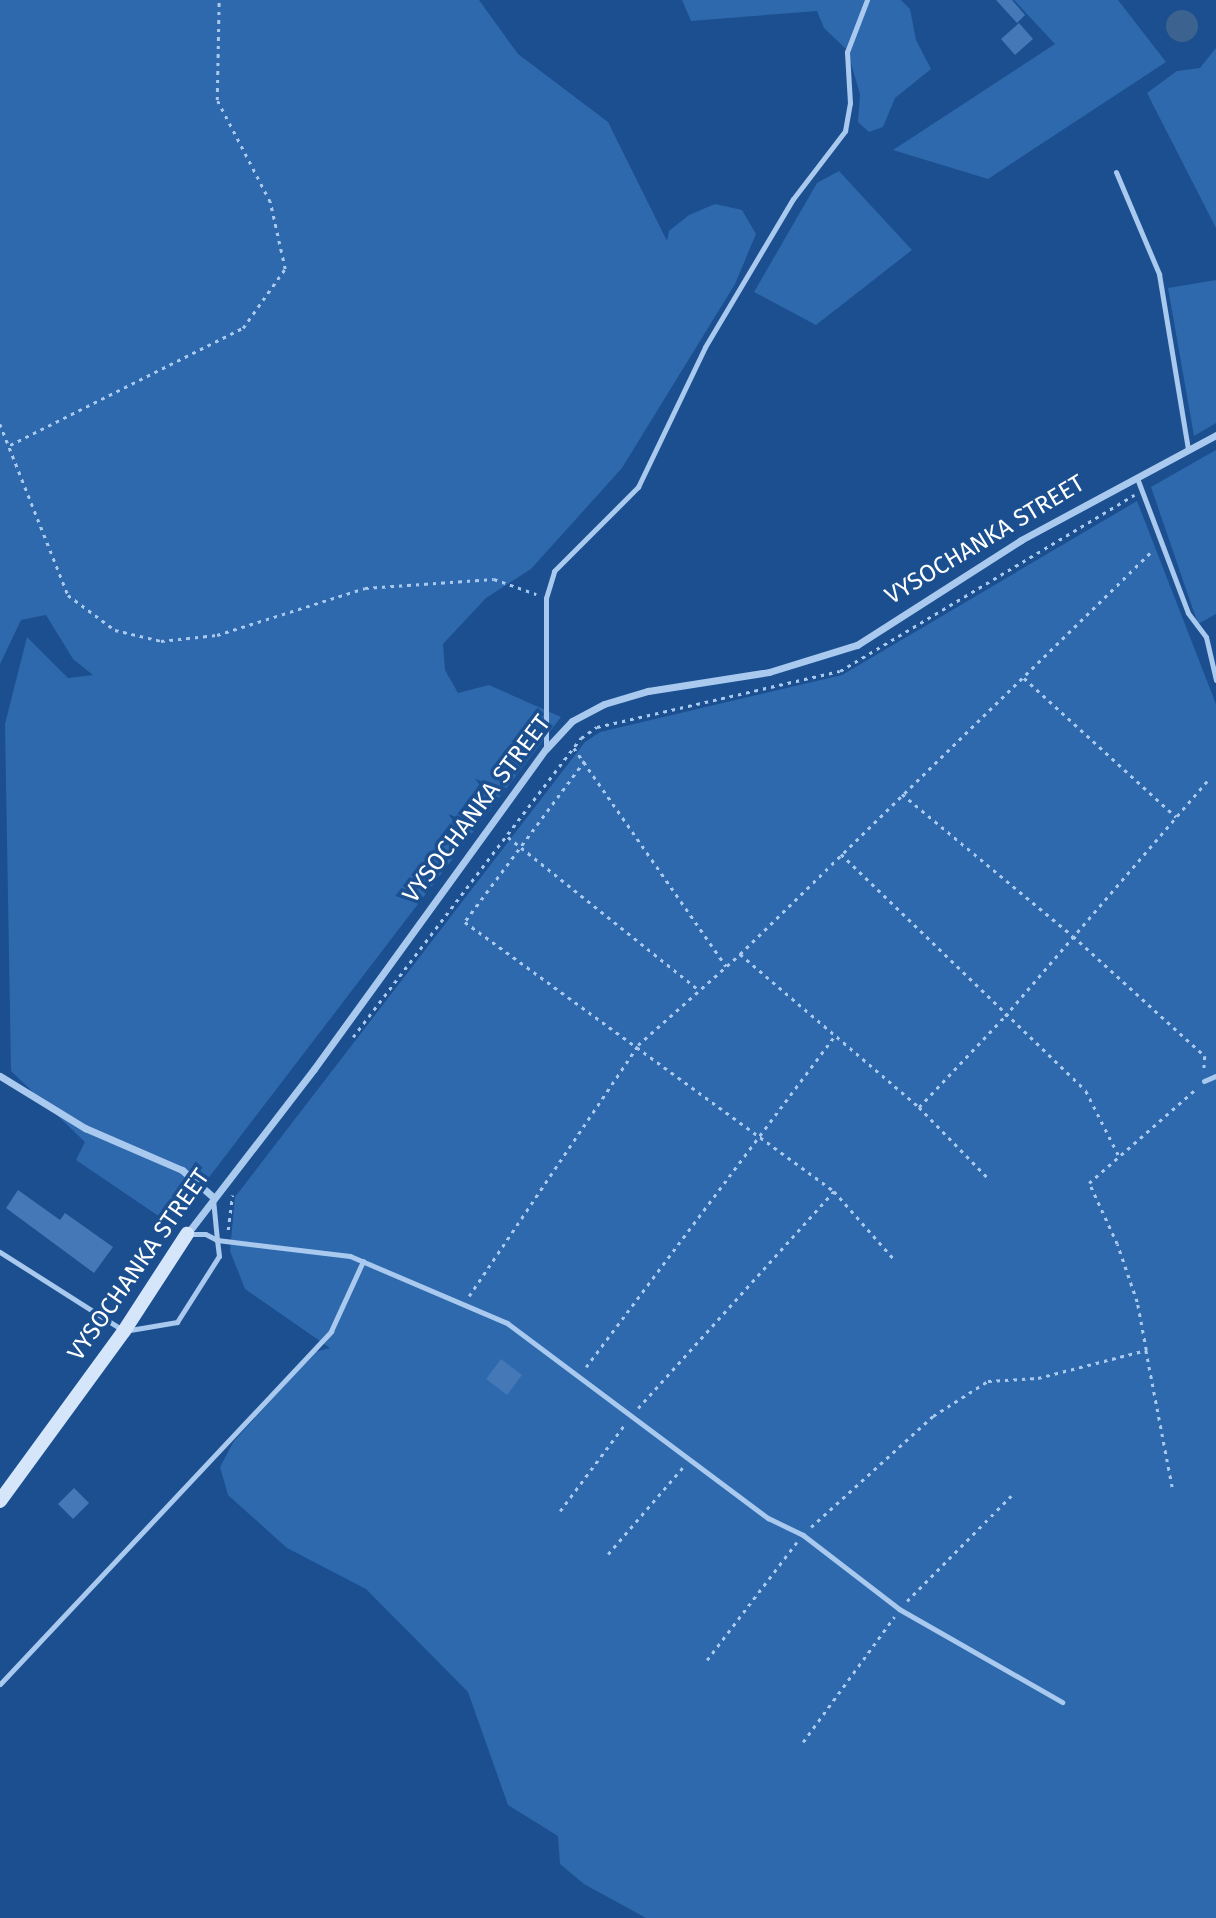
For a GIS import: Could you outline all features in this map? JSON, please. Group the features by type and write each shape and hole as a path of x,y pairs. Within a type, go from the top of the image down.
{"street":[{"name":"VYSOCHANKA STREET","path":"0,1501 124,1331 212,1196 314,1069 545,750 572,721 604,704 648,691 769,672 857,645 1021,540 1216,435"},
{"path":"0,1076 85,1128 182,1170 212,1196"}],"lane":[{"path":"545,750 546,598 554,571 638,487 705,347 793,199 845,131 850,103 847,52 867,0"},
{"path":"1116,172 1159,274 1188,450"},
{"path":"1137,478 1188,613 1206,637 1216,680"},
{"path":"1204,1081 1216,1076"},
{"path":"0,1252 124,1331 177,1322 219,1256 212,1196"},
{"path":"187,1234 205,1234 217,1240 350,1256 507,1323 768,1518 803,1535 899,1609 1062,1702"},
{"path":"0,1684 331,1331 363,1261"}],"path":[{"path":"10,445 243,328 285,269 270,202 217,100 219,0"},
{"path":"0,424 68,594 115,630 161,641 217,635 365,588 417,584 494,579 546,598"},
{"path":"349,1042 573,748 597,727 841,671 1142,491"},
{"path":"463,1304 638,1045 740,954 1161,542"},
{"path":"1023,677 1176,817"},
{"path":"573,748 585,761 726,967"},
{"path":"585,761 465,922 762,1135 834,1191 894,1259"},
{"path":"919,1107 1005,1016 1210,778"},
{"path":"902,794 1073,936 1205,1056 1204,1081 1089,1183 1121,1255 1146,1350 1173,1490"},
{"path":"507,836 699,990"},
{"path":"841,854 1005,1016 1086,1091 1120,1158"},
{"path":"740,954 919,1107 989,1179"},
{"path":"580,1376 835,1035"},
{"path":"560,1511 632,1416 834,1191"},
{"path":"228,1241 232,1195"},
{"path":"707,1660 803,1535 933,1416 988,1381 1038,1378 1146,1350"},
{"path":"608,1554 690,1459"}],"shaded area":[{"path":"0,0 479,0 518,54 608,122 667,241 669,231 689,215 715,204 742,210 756,234 735,284 622,468 531,569 486,598 443,644 445,670 458,693 489,685 561,717 210,1176 160,1217 76,1160 85,1142 11,1071 5,724 27,637 68,678 93,675 73,659 46,615 21,620 0,664"},
{"path":"682,0 901,0 910,9 916,40 931,69 895,98 883,127 869,132 858,122 860,94 847,50 824,28 817,11 691,21"},
{"path":"1014,0 1118,0 1166,62 988,179 893,150 1055,44"},
{"path":"1182,10 1193,15 1198,26 1193,37 1182,42 1171,37 1166,26 1171,15"},
{"path":"1216,48 1216,228 1147,93 1177,71 1200,68"},
{"path":"839,171 912,250 816,325 754,292 817,183"},
{"path":"1216,280 1216,423 1194,436 1168,288"},
{"path":"1216,450 1216,614 1198,624 1151,487"},
{"path":"1137,501 1216,704 1216,1918 646,1918 584,1884 560,1864 558,1836 508,1805 468,1692 366,1589 287,1548 228,1495 220,1467 234,1441 315,1352 330,1348 245,1289 230,1251 235,1197 585,742 600,732 842,675"}],"building":[{"path":"996,0 1012,0 1025,15 1017,23"},
{"path":"1019,23 1033,39 1015,55 1001,39"},
{"path":"18,1190 60,1220 65,1213 113,1247 94,1273 6,1208"},
{"path":"501,1359 522,1375 507,1395 486,1379"},
{"path":"74,1488 89,1503 73,1519 58,1504"}]}
